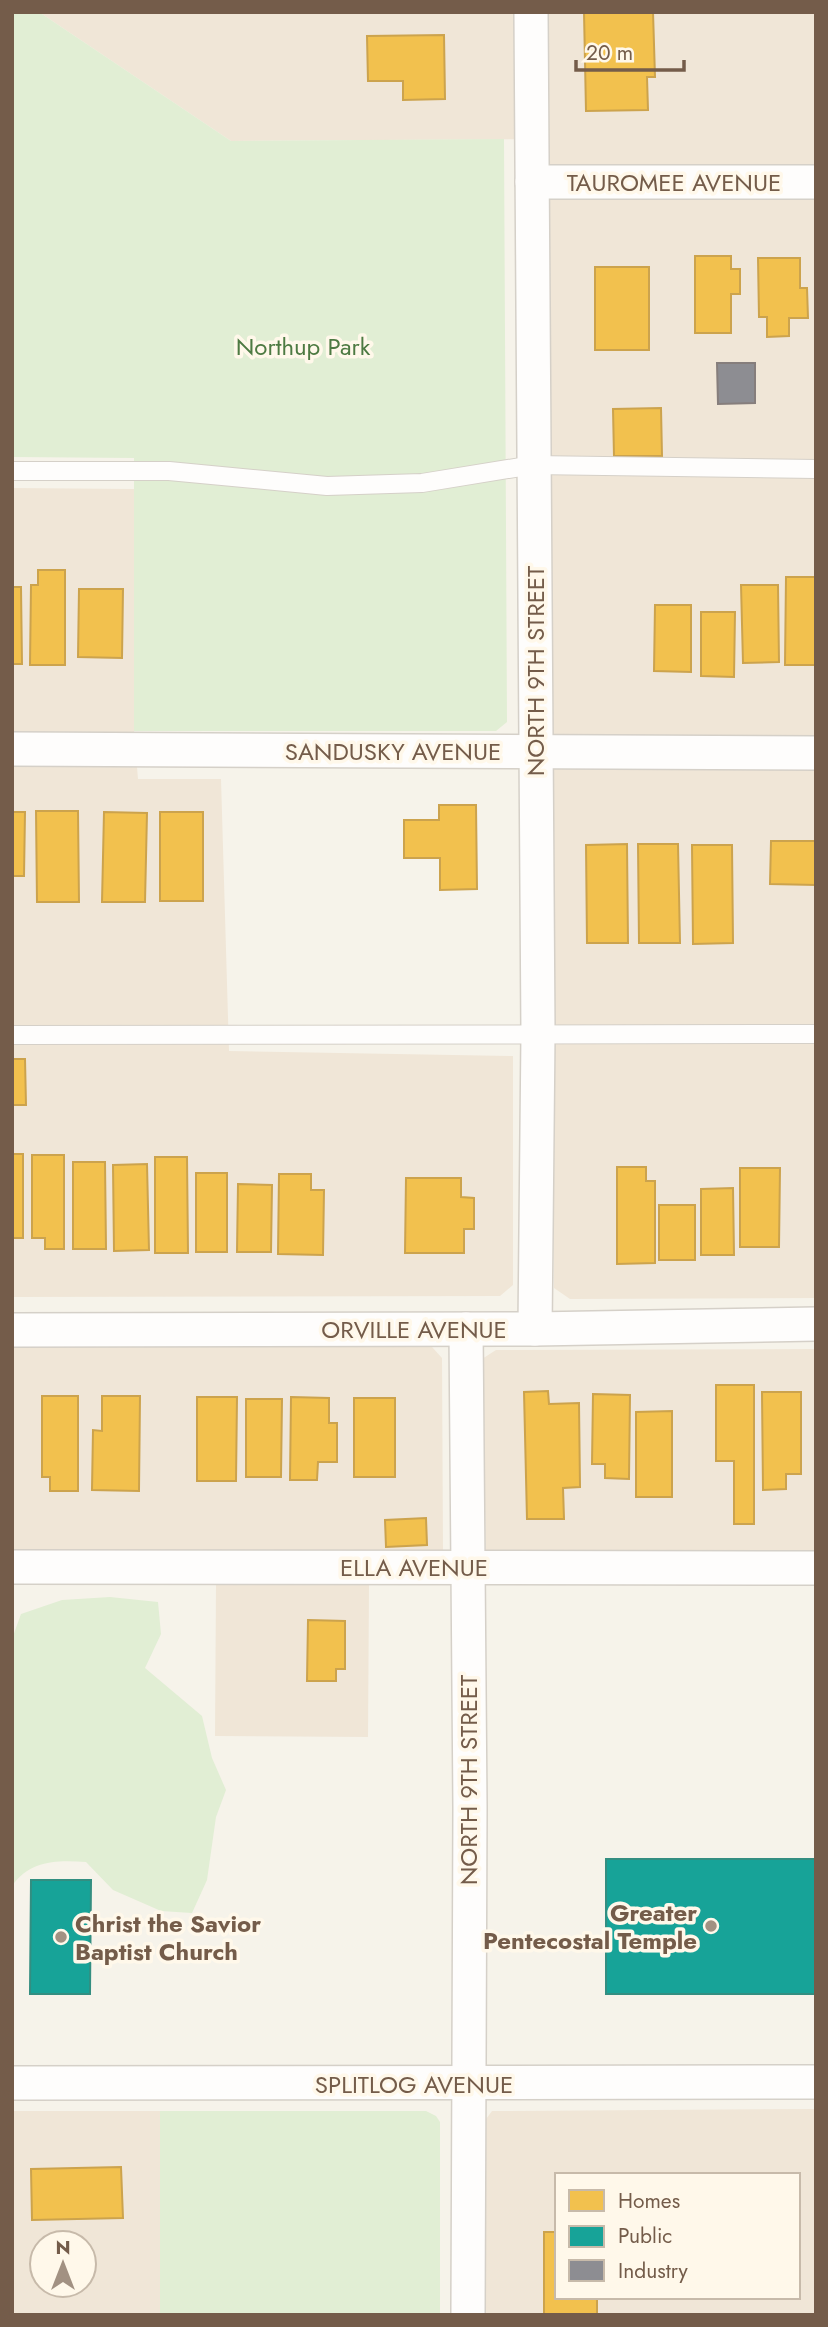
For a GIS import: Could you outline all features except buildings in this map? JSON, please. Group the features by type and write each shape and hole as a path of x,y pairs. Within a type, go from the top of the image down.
{"street":[{"name":"NORTH 9TH STREET","path":"531,12 538,1034 535,1329"},
{"name":"TAUROMEE AVENUE","path":"532,182 816,182"},
{"name":"SANDUSKY AVENUE","path":"12,749 816,753"},
{"name":"ORVILLE AVENUE","path":"12,1329 535,1329 816,1324"},
{"name":"NORTH 9TH STREET","path":"466,1329 470,1807 468,2315"},
{"name":"ELLA AVENUE","path":"12,1567 816,1568"},
{"name":"SPLITLOG AVENUE","path":"12,2083 816,2082"}],"lane":[{"path":"12,471 169,471 327,486 422,483 533,465 816,469"},
{"path":"12,1035 816,1034"}],"shaded area":[{"path":"39,12 816,12 816,1298 570,1299 554,1288 546,139 231,141"},
{"path":"12,488 134,489 134,731 138,779 221,779 229,1051 513,1056 513,1285 500,1296 12,1297"},
{"path":"12,1347 432,1347 442,1358 443,1551 12,1552"},
{"path":"816,1349 816,1551 486,1552 482,1359 496,1350"},
{"path":"216,1585 369,1585 368,1737 215,1736"},
{"path":"816,2109 816,2315 486,2315 483,2123 492,2111"},
{"path":"12,2111 160,2111 160,2315 12,2315"}],"green space":[{"name":"Northup Park","path":"12,12 39,12 231,141 504,139 507,722 496,731 134,731 134,458 12,457"},
{"path":"110,1597 158,1602 161,1634 145,1668 202,1716 212,1758 226,1790 216,1817 207,1880 192,1913 161,1911 113,1890 86,1862 65,1861 36,1866 19,1877 12,1886 12,1639 21,1614 62,1600"},
{"path":"160,2111 426,2111 436,2116 440,2122 440,2315 160,2315"}],"place":[{"name":"Greater Pentecostal Temple","path":"711,1926"},
{"name":"Christ the Savior Baptist Church","path":"61,1937"}]}
